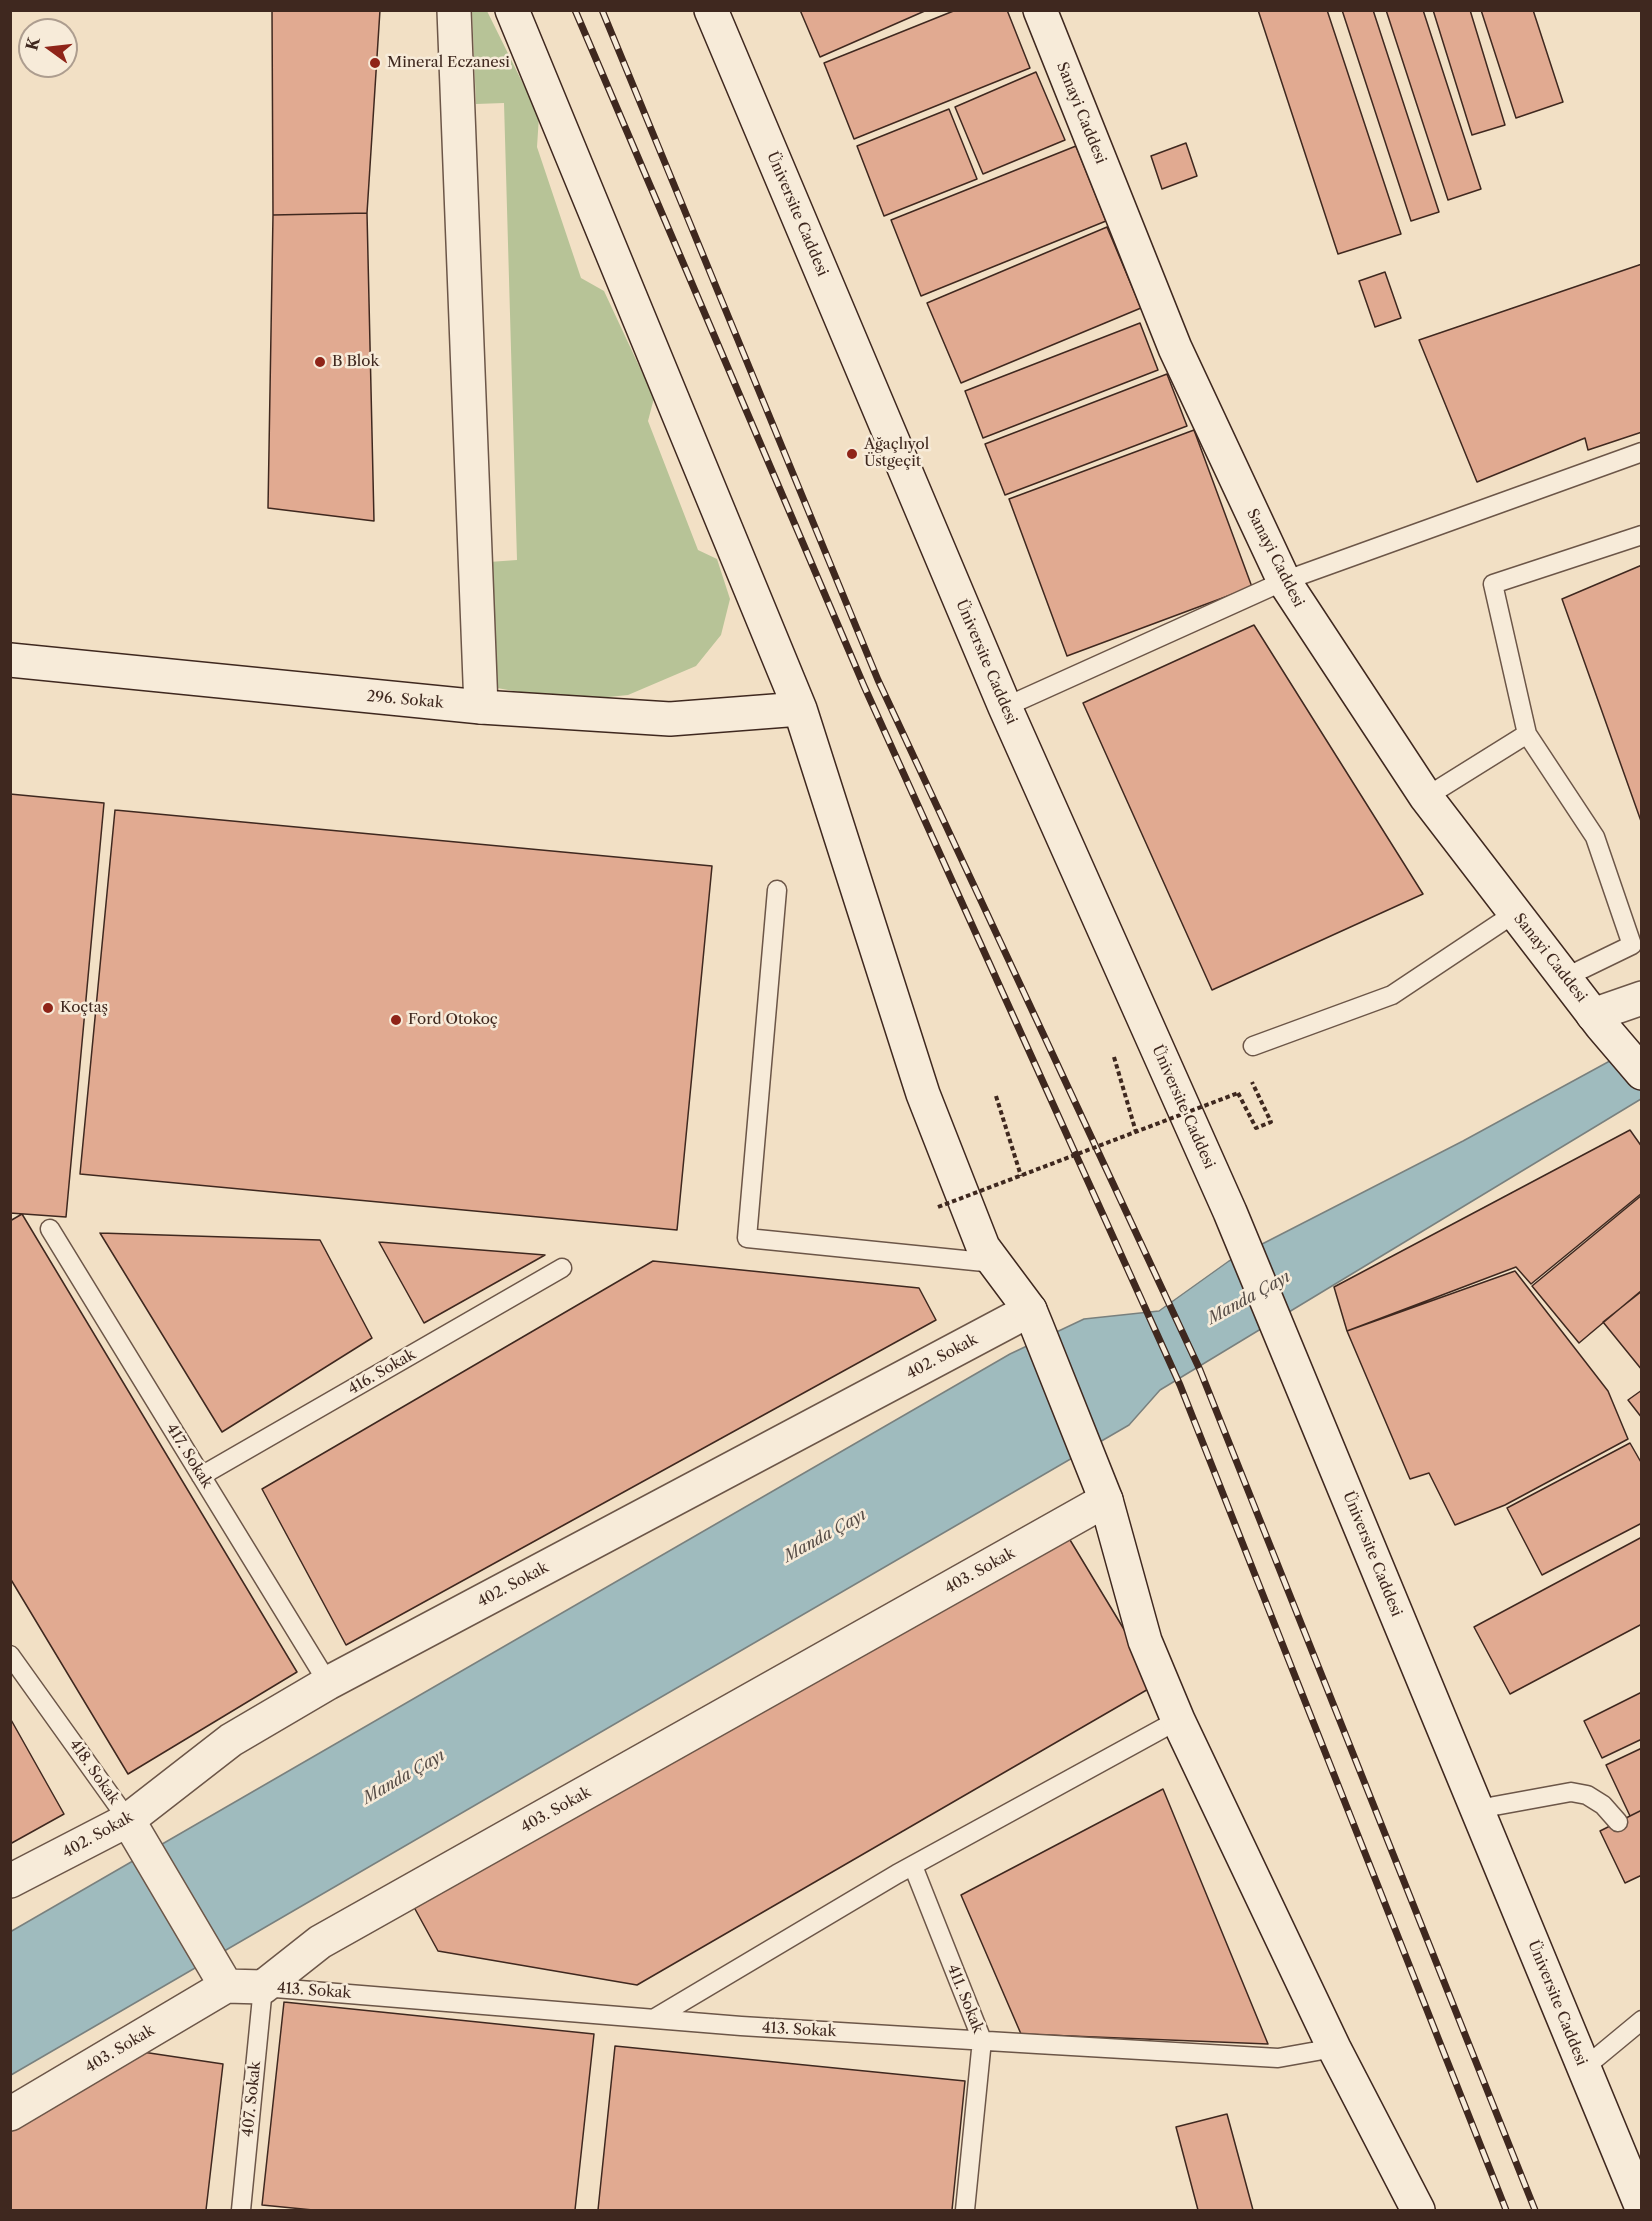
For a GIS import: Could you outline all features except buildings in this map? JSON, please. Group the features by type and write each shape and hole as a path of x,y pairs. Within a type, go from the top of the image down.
{"main road":[{"path":"454,10 482,707"},
{"path":"512,10 800,709 923,1094 983,1247 1034,1318 1106,1500 1145,1641 1178,1720 1334,2048 1418,2211"},
{"name":"Sanayi Caddesi","path":"1040,10 1175,348 1284,581 1426,797 1564,978 1641,1073"},
{"name":"Üniversite Caddesi","path":"712,11 1005,707 1230,1212 1641,2208"},
{"name":"296. Sokak","path":"10,660 482,707 669,720 800,709"},
{"path":"1597,1020 1641,998"},
{"name":"402. Sokak","path":"10,1881 128,1820 231,1740 328,1683 1034,1318"},
{"name":"403. Sokak","path":"264,1987 320,1942 1106,1500"},
{"name":"418. Sokak","path":"128,1820 226,1986"},
{"path":"226,1986 264,1987"},
{"name":"403. Sokak","path":"10,2114 226,1986"}],"lane":[{"path":"1005,707 1284,581 1641,452"},
{"path":"1564,978 1632,945 1595,837 1527,734 1493,584 1641,535"},
{"path":"1426,797 1527,734"},
{"path":"777,890 747,1238 994,1263"},
{"path":"1253,1046 1392,995 1515,913"},
{"name":"417. Sokak","path":"50,1229 328,1683"},
{"name":"416. Sokak","path":"201,1476 562,1268"},
{"name":"418. Sokak","path":"10,1655 128,1820"},
{"path":"655,2018 913,1866 1178,1720"},
{"path":"1478,1809 1570,1792 1587,1795 1621,1818"},
{"name":"411. Sokak","path":"913,1866 982,2040 965,2211"},
{"name":"413. Sokak","path":"264,1987 741,2026 1278,2058 1334,2048"},
{"name":"407. Sokak","path":"241,2211 264,1987"},
{"path":"1584,2068 1641,2020"}],"path":[{"path":"1114,1057 1136,1132"},
{"path":"938,1207 1238,1093 1256,1128 1271,1122 1252,1082"},
{"path":"996,1096 1021,1176"}],"green space":[{"path":"472,11 487,11 539,116 537,147 581,278 604,291 654,398 648,421 698,550 717,559 730,599 721,635 696,666 628,695 570,701 497,688 489,562 517,560 504,103 476,104"}],"water":[{"name":"Manda Çayı","path":"1641,1044 1641,1099 1160,1390 1129,1425 11,2075 10,1932 1010,1354 1084,1319 1159,1311 1229,1261 1463,1141"}],"railway":[{"path":"575,10 864,686 1180,1385 1506,2210"},
{"path":"602,10 878,680 1200,1370 1535,2210"}],"place":[{"name":"Mineral Eczanesi","path":"375,63"},
{"name":"B Blok","path":"320,362"},
{"name":"Ağaçlıyol Üstgeçit","path":"852,454"},
{"name":"Koçtaş","path":"48,1008"},
{"name":"Ford Otokoç","path":"396,1020"}]}
